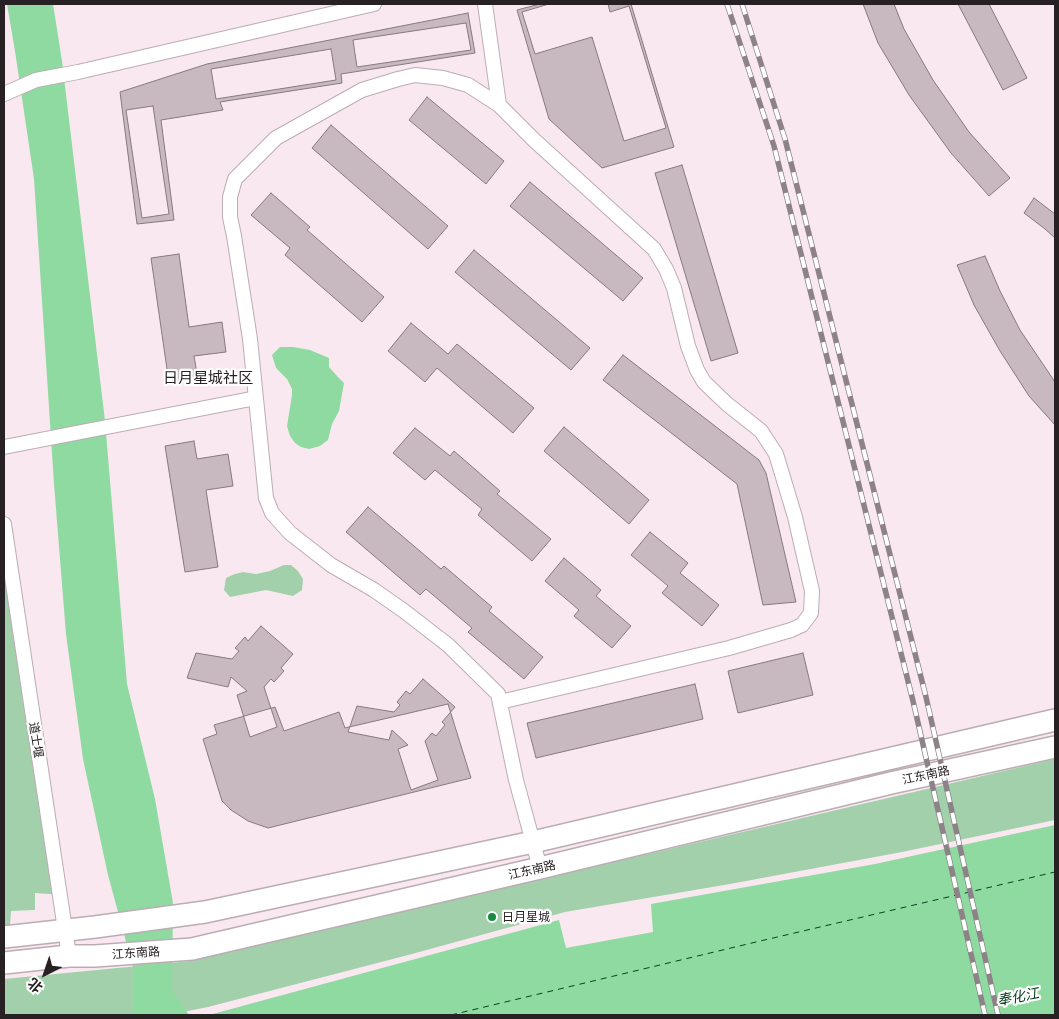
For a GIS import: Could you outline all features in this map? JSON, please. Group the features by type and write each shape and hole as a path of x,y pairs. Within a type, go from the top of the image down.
{"main road":[{"name":"江东南路","path":"4,937 205,912 533,842 1055,720"},
{"name":"江东南路","path":"4,962 69,956 192,949 540,868 891,783 1055,747"}],"street":[{"path":"4,94 36,80 374,4"},
{"path":"485,4 499,105"},
{"path":"500,702 730,648 791,630 802,625 811,613 812,591 795,517 776,454 761,431 727,404 704,382 697,370 688,346 674,288 666,269 654,249 534,140 499,105 468,84 444,78 415,76 362,90 276,138 235,179 230,197 230,217 250,338 264,490 272,513 290,533 332,565 404,610 448,645 498,694 516,780 540,868"},
{"path":"4,446 256,398"},
{"name":"道士堰","path":"4,524 69,956"}],"shaded area":[{"path":"284,565 291,565 303,579 302,590 293,596 266,590 230,597 224,590 226,578 235,574 243,572 256,574"},
{"path":"4,575 64,895 35,893 35,910 11,911 10,925 4,926"},
{"path":"1055,759 1055,820 902,852 565,912 208,1007 168,1015 4,1015 4,979 190,961"}],"water":[{"path":"7,4 53,4 62,61 105,421 127,684 155,799 173,903 172,991 189,1015 134,1015 134,971 108,875 83,759 66,634 34,179"},
{"path":"280,347 310,350 329,358 329,367 344,383 339,411 332,424 328,440 320,446 309,449 301,447 290,436 287,426 292,389 287,379 276,368 272,355"},
{"name":"奉化江","path":"1055,825 1055,1015 209,1015 559,920 566,948 653,932 651,904 875,864"}],"building":[{"path":"540,4 631,4 674,147 602,168 549,119 517,10"},
{"path":"549,4 608,4 610,12 629,6 666,128 624,141 592,37 535,54 522,12"},
{"path":"863,4 894,4 904,29 933,80 969,132 1010,178 989,196 951,153 909,95 878,43"},
{"path":"958,4 989,4 1027,78 1003,90"},
{"path":"468,13 475,53 341,74 342,83 220,102 223,110 161,120 174,220 137,224 120,92 207,64"},
{"path":"466,23 471,50 357,67 353,40"},
{"path":"331,49 336,80 216,99 211,69"},
{"path":"427,97 504,161 486,184 409,120"},
{"path":"153,106 169,214 142,218 126,110"},
{"path":"331,125 448,226 428,249 312,148"},
{"path":"682,165 738,353 711,361 655,173"},
{"path":"530,182 643,278 623,301 510,206"},
{"path":"271,193 310,227 307,230 384,297 362,322 285,255 290,248 251,215"},
{"path":"1034,198 1055,214 1055,238 1024,213"},
{"path":"474,250 590,348 571,370 455,272"},
{"path":"179,254 189,327 222,322 226,352 194,356 198,379 169,383 151,258"},
{"path":"985,256 1020,330 1055,382 1055,425 1029,396 1000,351 974,305 957,265"},
{"path":"411,323 448,354 457,344 534,408 513,433 437,368 425,382 388,351"},
{"path":"623,355 759,460 766,473 796,602 763,605 737,484 603,380"},
{"path":"564,427 649,500 629,524 544,451"},
{"path":"415,428 450,456 454,451 500,491 497,494 551,539 532,561 478,515 482,509 435,470 425,480 393,453"},
{"path":"194,441 197,459 228,454 233,486 206,490 218,567 185,572 165,446"},
{"path":"368,507 441,569 444,566 492,607 489,611 543,657 524,679 468,632 472,628 426,589 420,595 346,532"},
{"path":"650,532 688,563 680,573 719,605 702,626 662,593 668,586 631,555"},
{"path":"564,558 601,590 596,596 631,626 612,648 574,616 579,610 545,581"},
{"path":"261,626 293,654 281,668 284,671 274,682 271,679 264,687 277,727 250,737 237,695 247,691 231,677 228,687 187,678 196,653 232,659 239,651 235,648 245,637 248,641"},
{"path":"803,653 813,695 738,713 728,671"},
{"path":"423,679 455,707 442,722 445,725 436,736 432,733 425,741 438,780 411,790 398,749 408,745 392,730 389,740 348,732 357,706 394,712 400,705 397,702 406,691 410,694"},
{"path":"695,684 703,719 536,758 527,723"},
{"path":"448,704 471,778 268,828 248,821 231,810 222,801 203,739 217,734 214,725 275,707 284,731 339,712 345,728"}],"ferry route":[{"path":"451,1015 1055,872"}],"railway":[{"path":"727,4 774,146 913,701 985,1015"},
{"path":"742,4 785,139 926,697 998,1015"}],"place":[{"name":"日月星城","path":"492,917"}],"district":[{"name":"日月星城社区","path":"208,378"}]}
